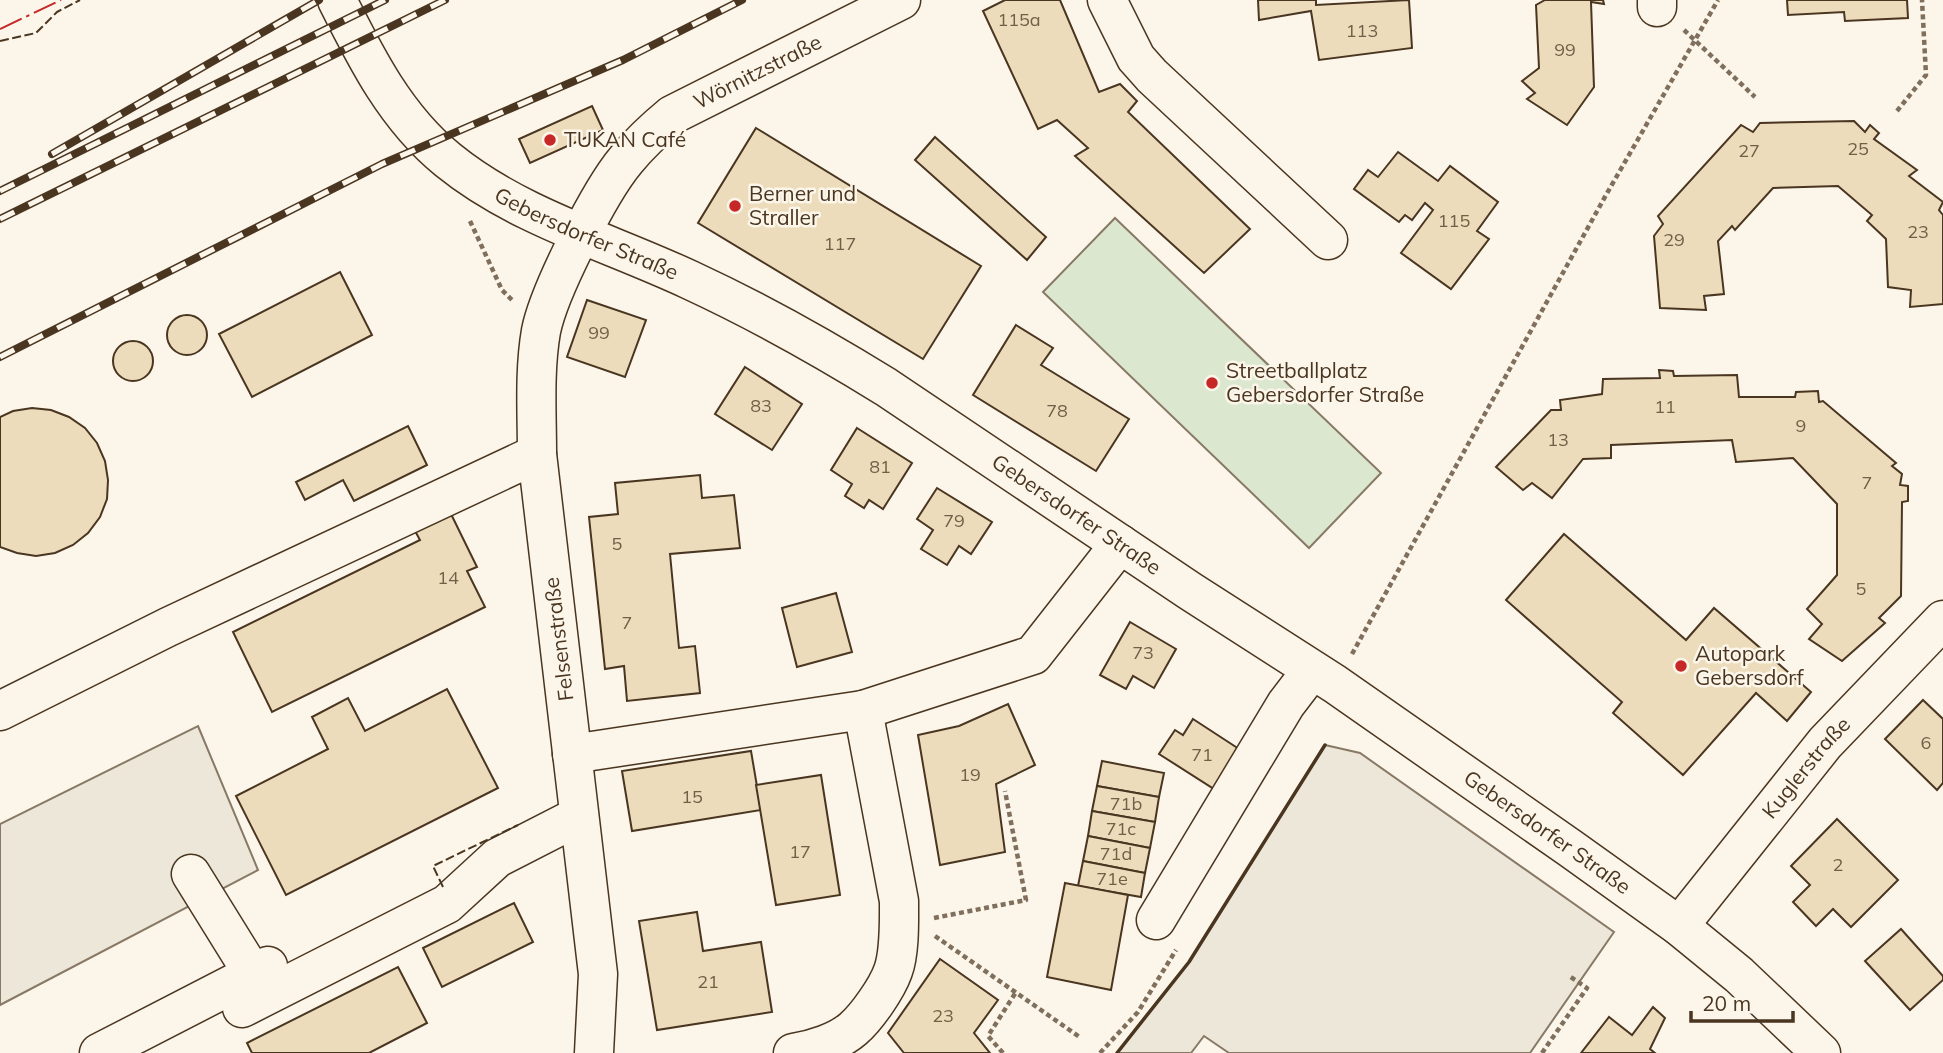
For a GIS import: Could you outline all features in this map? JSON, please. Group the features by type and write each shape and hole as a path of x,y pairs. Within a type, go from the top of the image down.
{"main road":[{"name":"Gebersdorfer Straße","path":"337,0 390,97 429,144 469,176 515,204 692,280 850,365 1324,677 1679,926 1739,975 1821,1053"},
{"name":"Wörnitzstraße","path":"583,233 624,162 644,138 672,115 901,0"},
{"path":"1107,0 1136,58 1152,76 1328,240"},
{"name":"Felsenstraße","path":"583,233 552,300 542,330 537,454 598,974 594,1053"},
{"path":"0,710 168,627 537,454"},
{"path":"572,754 863,710 1033,655 1120,544"},
{"name":"Kuglerstraße","path":"1679,926 1825,743 1943,620"},
{"path":"1168,932 1286,704 1324,677"},
{"path":"793,1053 813,1049 852,1030 877,999 893,970 906,923 899,901 863,710"},
{"path":"99,1053 447,904 497,858 579,816"},
{"path":"191,874 248,991"},
{"path":"248,991 406,895"}],"path":[{"path":"1324,677 1718,0"},
{"path":"1897,111 1926,75 1922,0"},
{"path":"1657,3 1755,97"},
{"path":"466,212 502,290 542,330"},
{"path":"906,923 1026,900 1005,791"},
{"path":"906,923 1016,992 1081,1038"},
{"path":"1100,1053 1138,1012 1168,932"},
{"path":"1542,1053 1587,988 1569,976"},
{"path":"1003,1053 988,1036 1016,992"}],"green space":[{"name":"Streetballplatz Gebersdorfer Straße","path":"1115,218 1381,473 1309,548 1043,292"}],"shaded area":[{"path":"198,726 258,870 0,1005 0,824"},
{"path":"1325,745 1360,753 1614,932 1530,1053 1229,1053 1204,1036 1191,1053 1117,1053 1189,962"}],"building":[{"path":"1005,0 1060,0 1099,92 1120,84 1137,101 1128,112 1250,229 1204,273 1075,156 1088,148 1057,120 1038,129 983,11"},
{"path":"1258,0 1316,0 1316,5 1409,0 1412,48 1319,60 1311,11 1259,20"},
{"path":"1545,0 1603,0 1604,4 1591,2 1594,87 1567,125 1527,99 1535,93 1522,81 1539,68 1536,5"},
{"path":"1787,0 1907,0 1908,18 1845,21 1844,12 1788,15"},
{"path":"592,106 603,130 530,163 519,139"},
{"path":"1854,121 1865,132 1870,125 1879,133 1874,139 1917,170 1909,176 1943,202 1939,210 1943,215 1943,304 1910,307 1911,290 1888,287 1886,239 1867,221 1872,215 1838,186 1773,188 1735,230 1732,226 1718,241 1724,294 1704,296 1706,310 1660,308 1654,236 1663,224 1658,216 1741,125 1753,132 1760,123"},
{"path":"756,128 981,266 923,359 698,223"},
{"path":"935,137 1046,237 1027,260 915,160"},
{"path":"1398,152 1438,181 1450,166 1498,202 1477,231 1489,239 1451,289 1401,253 1433,210 1425,203 1412,220 1405,215 1399,222 1354,189 1368,170 1378,177"},
{"path":"340,272 372,335 252,397 219,334"},
{"path":"587,300 646,320 625,377 567,357"},
{"path":"187,315 201,321 207,335 201,349 187,355 173,349 167,335 173,321"},
{"path":"1016,325 1053,348 1041,365 1129,419 1096,471 973,395"},
{"path":"133,341 147,347 153,361 147,375 133,381 119,375 113,361 119,347"},
{"path":"745,367 802,404 772,450 715,414"},
{"path":"1659,370 1673,371 1674,376 1737,375 1739,397 1795,397 1796,392 1818,391 1819,402 1823,401 1896,463 1892,466 1902,474 1900,485 1908,486 1908,501 1902,502 1901,596 1879,618 1885,623 1842,661 1809,639 1822,624 1807,609 1837,575 1837,504 1793,458 1736,462 1732,440 1611,445 1611,458 1583,459 1552,498 1532,483 1523,490 1496,467 1551,410 1561,410 1560,400 1602,394 1603,379 1660,378"},
{"path":"32,408 51,410 69,417 85,428 97,443 105,461 108,480 107,499 100,517 88,533 73,545 55,553 36,556 0,547 0,417 13,411"},
{"path":"408,426 427,465 354,501 343,480 305,500 296,482"},
{"path":"857,428 912,463 883,509 869,500 864,508 845,496 852,484 831,470"},
{"path":"700,475 702,498 734,495 740,548 670,554 679,648 695,646 700,693 627,701 624,666 605,669 589,517 618,514 615,483"},
{"path":"937,488 992,522 971,554 959,546 947,565 921,549 933,530 917,519"},
{"path":"451,514 477,567 467,571 485,607 272,712 233,632 420,540 415,531"},
{"name":"Autopark Gebersdorf","path":"1564,534 1686,640 1714,608 1811,692 1787,721 1756,693 1683,775 1613,713 1622,702 1506,600"},
{"path":"836,593 852,652 797,667 782,608"},
{"path":"1130,622 1176,649 1154,688 1133,676 1126,689 1100,675"},
{"path":"447,689 498,788 286,895 236,796 328,749 312,717 348,698 365,731"},
{"path":"1923,700 1943,719 1943,783 1937,790 1885,739"},
{"path":"1008,704 1035,765 996,784 1005,852 940,865 918,735 959,726"},
{"path":"1193,719 1239,749 1214,789 1159,754 1175,730 1183,735"},
{"path":"751,751 761,810 632,831 622,771"},
{"path":"1102,761 1164,773 1159,797 1097,786"},
{"path":"821,775 840,895 776,905 756,785"},
{"path":"1097,786 1159,797 1155,822 1092,811"},
{"path":"1092,811 1155,822 1150,848 1088,836"},
{"path":"1837,819 1898,880 1851,927 1833,909 1816,926 1793,902 1810,885 1791,866"},
{"path":"1088,836 1150,848 1145,873 1083,861"},
{"path":"1083,861 1145,873 1141,897 1078,886"},
{"path":"1065,883 1128,895 1111,990 1047,977"},
{"path":"514,903 533,942 442,987 423,948"},
{"path":"697,912 703,951 761,942 772,1012 657,1030 639,921"},
{"path":"1901,929 1943,976 1943,980 1910,1010 1865,961"},
{"path":"940,959 998,1000 974,1033 990,1053 904,1053 888,1033"},
{"path":"398,967 427,1023 369,1053 252,1053 247,1043"},
{"path":"1653,1007 1665,1018 1650,1049 1655,1053 1581,1053 1609,1017 1632,1035"}],"railway":[{"path":"52,154 319,0"},
{"path":"0,191 385,0"},
{"path":"0,219 445,0"},
{"path":"0,357 382,164 623,60 742,0"}],"fence":[{"path":"0,41 36,33 57,12 80,0"},
{"path":"443,887 433,866 518,825"}],"wall":[{"path":"1117,1053 1189,962 1325,745"}],"power":[{"path":"0,29 61,0"}],"place":[{"name":"TUKAN Café","path":"550,140"},
{"name":"Berner und Straller","path":"735,206"},
{"name":"Streetballplatz Gebersdorfer Straße","path":"1212,383"},
{"name":"Autopark Gebersdorf","path":"1681,666"}]}
